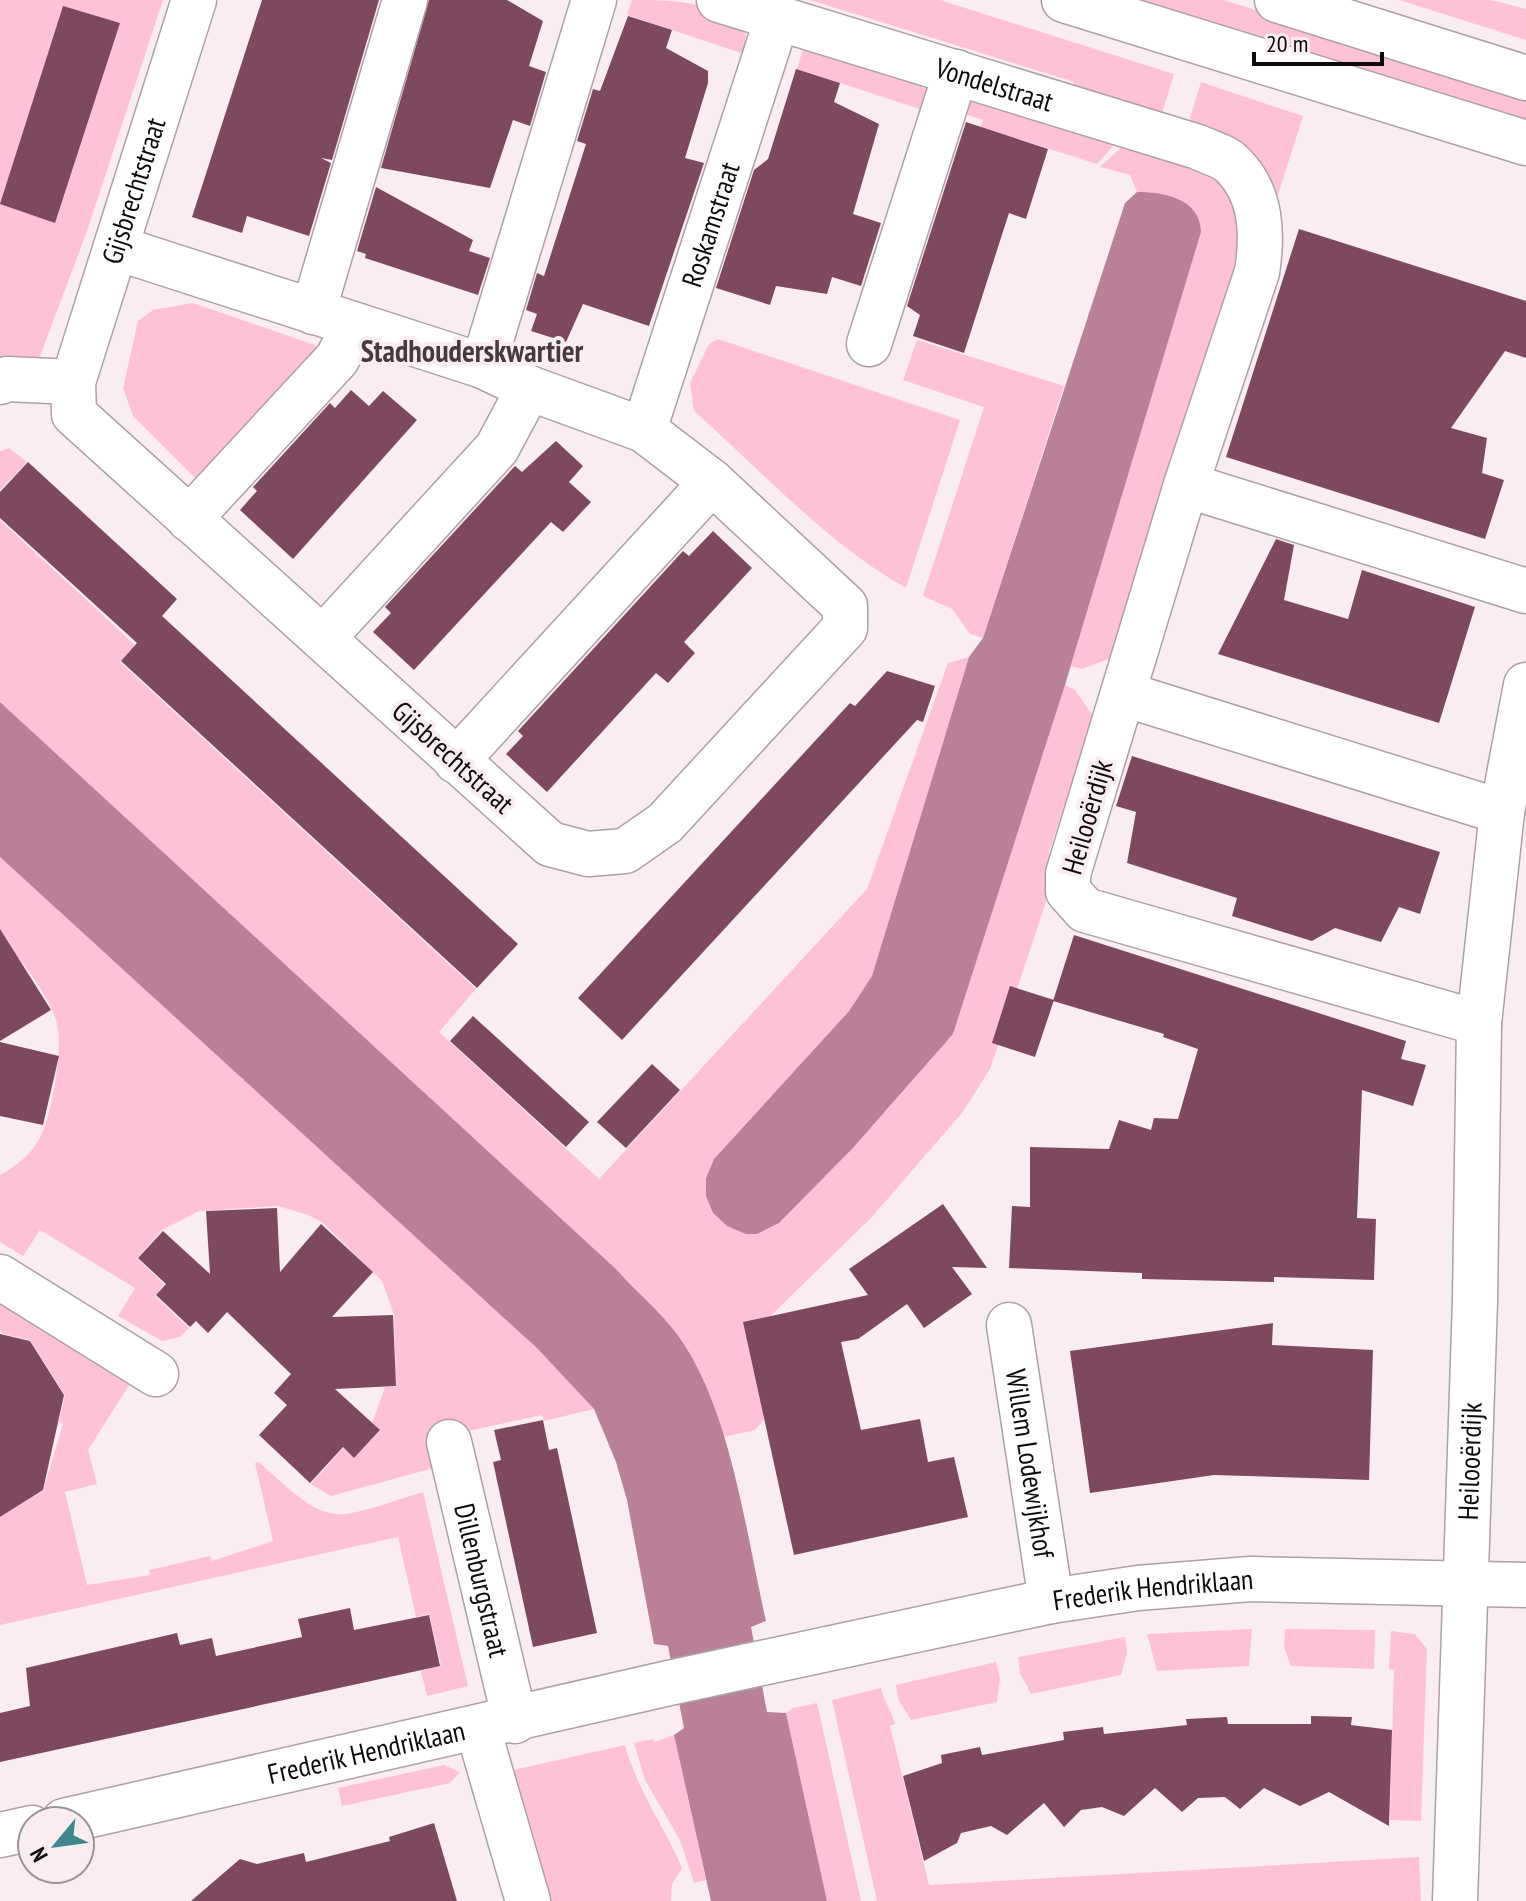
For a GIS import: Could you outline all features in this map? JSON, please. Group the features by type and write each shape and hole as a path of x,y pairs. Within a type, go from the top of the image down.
{"street":[{"name":"Gijsbrechtstraat","path":"194,0 73,382 74,414 550,844 588,854 625,851 665,823 845,628 845,606 712,482"},
{"path":"313,312 405,0"},
{"path":"483,366 594,0"},
{"name":"Vondelstraat","path":"719,0 1198,147 1231,163 1252,194"},
{"path":"1064,0 1526,143"},
{"path":"1277,0 1526,78"},
{"name":"Roskamstraat","path":"644,430 777,19"},
{"path":"869,344 956,72"},
{"name":"Heilooërdijk","path":"1252,194 1263,235 1257,272 1186,485 1068,874 1068,891 1085,910 1479,1023"},
{"path":"117,248 483,366 529,388 644,430 712,482 456,761"},
{"path":"189,519 337,359 355,325"},
{"path":"2,378 73,382"},
{"path":"323,638 497,448 529,388"},
{"path":"1186,485 1526,591"},
{"name":"Heilooërdijk","path":"1455,1901 1475,1301 1479,1023 1502,812 1526,685"},
{"path":"1124,694 1502,812"},
{"path":"0,1277 156,1374"},
{"name":"Willem Lodewijkhof","path":"1009,1325 1051,1601"},
{"name":"Dillenburgstraat","path":"449,1442 528,1901"},
{"name":"Frederik Hendriklaan","path":"96,1814 496,1725 669,1683 1051,1601 1138,1588 1250,1579 1526,1585"}],"shaded area":[{"path":"0,0 163,0 86,234 39,359 15,362 0,357"},
{"path":"632,0 688,3 724,14 738,24 747,38 750,56 627,15"},
{"path":"810,0 940,0 1174,74 1160,120 1073,90 1074,82"},
{"path":"1101,0 1224,0 1526,96 1526,135"},
{"path":"1399,0 1491,0 1526,9 1526,40"},
{"path":"805,42 924,78 921,87 939,93 932,113 797,69"},
{"path":"1201,82 1303,116 1278,195 1259,189 1187,128"},
{"path":"963,89 1117,142 1097,164 981,127 983,120 955,111"},
{"path":"1128,141 1214,165 1254,241 1125,653 1082,669 1071,666 1201,232 1151,192 1137,192 1130,175 1100,167"},
{"path":"1137,192 1169,196 1188,205 1195,212 1201,232 1065,685 953,1034 852,1149 779,1223 757,1234 746,1234 727,1226 713,1213 706,1196 706,1178 714,1159 849,1011 872,976 969,657 983,638 1125,203"},
{"path":"193,303 315,345 319,355 200,483 133,416 123,388 138,321 153,310"},
{"path":"718,339 960,420 906,588 822,528 694,411 690,383 709,344"},
{"path":"917,340 1064,386 983,638 970,634 952,609 923,596 984,407 903,380"},
{"path":"9,448 27,462 0,490 0,451"},
{"path":"0,520 135,645 120,662 476,989 439,1032 599,1179 867,889 948,663 969,657 872,976 849,1011 714,1159 706,1177 757,1234 779,1223 852,1149 953,1034 1065,685 1075,690 1100,726 1083,783 1070,789 1049,852 1058,866 990,1069 962,1113 871,1218 757,1329 765,1418 755,1430 724,1437 712,1400 678,1336 617,1270 0,702"},
{"path":"0,702 617,1270 679,1337 712,1400 734,1474 766,1621 751,1627 767,1712 786,1713 827,1901 711,1901 674,1735 684,1728 668,1646 654,1644 627,1500 616,1462 594,1409 538,1349 0,857"},
{"path":"0,857 539,1349 594,1409 544,1421 542,1415 435,1438 441,1466 331,1496 311,1484 343,1448 354,1458 380,1431 372,1423 385,1387 396,1387 394,1315 382,1281 322,1222 278,1206 199,1211 162,1230 137,1258 164,1284 155,1296 189,1328 180,1337 162,1341 118,1316 135,1288 40,1230 23,1256 0,1242 0,1175 23,1160 40,1138 52,1098 59,1049 57,1024 48,1002 25,966 0,937"},
{"path":"0,1295 131,1382 88,1450 97,1484 65,1492 87,1585 150,1575 149,1570 210,1556 212,1561 273,1541 255,1463 259,1462 303,1500 334,1514 368,1509 423,1492 468,1686 427,1696 421,1671 441,1665 429,1614 416,1617 398,1537 0,1625 0,1517 43,1491 63,1424 59,1422 65,1395 30,1340 3,1334 0,1330"},
{"path":"1252,1629 1249,1666 1157,1671 1147,1634"},
{"path":"1285,1629 1375,1630 1374,1669 1291,1666 1284,1647"},
{"path":"1391,1631 1415,1634 1427,1649 1421,1821 1390,1820 1394,1670 1389,1669"},
{"path":"1125,1637 1127,1653 1121,1675 1031,1694 1020,1673 1018,1657"},
{"path":"996,1662 1000,1678 997,1702 911,1720 899,1701 896,1685"},
{"path":"881,1688 895,1724 890,1726 929,1885 1419,1857 1421,1901 877,1901 832,1700"},
{"path":"817,1703 861,1901 827,1901 786,1713 793,1708"},
{"path":"674,1735 706,1880 694,1883 680,1840 645,1780 634,1743 653,1739 655,1742"},
{"path":"625,1745 636,1777 682,1868 672,1884 671,1901 540,1901 505,1772"},
{"path":"444,1765 460,1772 450,1783 342,1806 338,1788"}],"building":[{"path":"262,0 379,0 332,160 321,158 331,163 309,236 247,216 242,233 192,217"},
{"path":"429,0 507,0 543,21 529,66 546,72 530,126 513,120 490,188 381,168"},
{"path":"63,6 120,23 55,223 0,204"},
{"path":"628,16 672,30 666,48 708,71 708,83 685,158 704,163 649,326 583,304 566,342 531,331 537,314 526,310 537,273 544,276 586,144 577,141 593,89 600,91"},
{"path":"796,69 840,83 834,102 879,124 853,214 881,223 861,286 832,277 827,294 776,286 770,305 716,288 754,170 768,159"},
{"path":"966,122 1048,149 1026,219 1009,213 964,353 913,336 920,315 907,306"},
{"path":"376,187 473,240 469,251 490,258 478,295 365,258 366,254 357,251"},
{"path":"1299,229 1526,301 1526,358 1505,351 1451,428 1487,438 1482,473 1504,480 1485,539 1226,457"},
{"path":"351,390 369,406 383,391 417,420 293,559 240,510 257,491 253,487 330,403 335,408"},
{"path":"556,441 583,466 569,482 591,502 563,532 551,522 414,670 373,632 391,613 385,607 515,466 522,472"},
{"path":"28,462 177,599 162,616 518,944 477,988 121,661 137,643 0,518 0,492"},
{"path":"713,531 752,568 684,642 695,653 668,683 656,673 547,792 506,754 523,736 518,731 683,551 689,556"},
{"path":"1276,539 1294,545 1284,600 1348,619 1362,570 1475,607 1439,723 1218,654"},
{"path":"887,671 935,686 923,722 917,720 622,1040 578,998 850,703 855,706"},
{"path":"1132,756 1440,852 1420,914 1399,907 1381,942 1335,928 1312,941 1232,916 1237,898 1127,863 1136,812 1116,806"},
{"path":"0,929 51,1010 0,1041"},
{"path":"1074,935 1406,1041 1401,1059 1426,1065 1413,1106 1362,1090 1357,1218 1376,1219 1374,1280 1274,1277 1274,1282 1142,1279 1142,1273 1009,1268 1012,1206 1030,1207 1030,1147 1109,1149 1119,1120 1151,1130 1154,1118 1178,1119 1198,1049 1163,1037 1164,1034 1053,1001"},
{"path":"1010,986 1054,1000 1035,1057 992,1043"},
{"path":"473,1016 589,1122 566,1147 450,1041"},
{"path":"0,1042 59,1056 43,1125 0,1116"},
{"path":"652,1064 680,1090 626,1148 597,1122"},
{"path":"943,1204 987,1268 952,1267 972,1294 924,1328 907,1304 858,1339 841,1342 861,1430 920,1419 928,1462 954,1457 968,1517 794,1555 743,1322 868,1295 849,1269"},
{"path":"277,1208 280,1272 321,1224 373,1272 332,1317 393,1315 396,1386 335,1389 380,1430 354,1458 343,1447 310,1483 259,1435 287,1405 274,1393 291,1374 227,1312 208,1333 196,1321 190,1327 156,1295 166,1284 138,1258 163,1231 210,1274 206,1211"},
{"path":"1273,1323 1272,1345 1373,1350 1369,1480 1214,1475 1090,1493 1070,1351"},
{"path":"0,1334 30,1341 64,1395 43,1490 0,1517"},
{"path":"543,1420 549,1450 557,1448 597,1633 533,1647 493,1462 501,1460 494,1430"},
{"path":"350,1608 354,1630 429,1615 440,1666 0,1762 0,1713 30,1706 26,1668 177,1633 180,1645 212,1638 216,1656 302,1637 298,1619"},
{"path":"1311,1716 1352,1717 1351,1725 1392,1730 1389,1826 1329,1792 1300,1806 1264,1788 1240,1809 1225,1797 1198,1798 1182,1812 1155,1788 1124,1816 1102,1807 1081,1810 1064,1827 1044,1803 1007,1835 991,1826 961,1833 957,1843 924,1861 903,1776 942,1763 941,1755 980,1747 982,1755 1064,1740 1063,1732 1103,1727 1104,1734 1187,1725 1186,1719 1227,1717 1228,1724 1311,1724"},
{"path":"434,1823 457,1901 191,1901 240,1859 257,1864 304,1853 306,1862 390,1841 389,1837"}],"district":[{"name":"Stadhouderskwartier","path":"472,352"}]}
